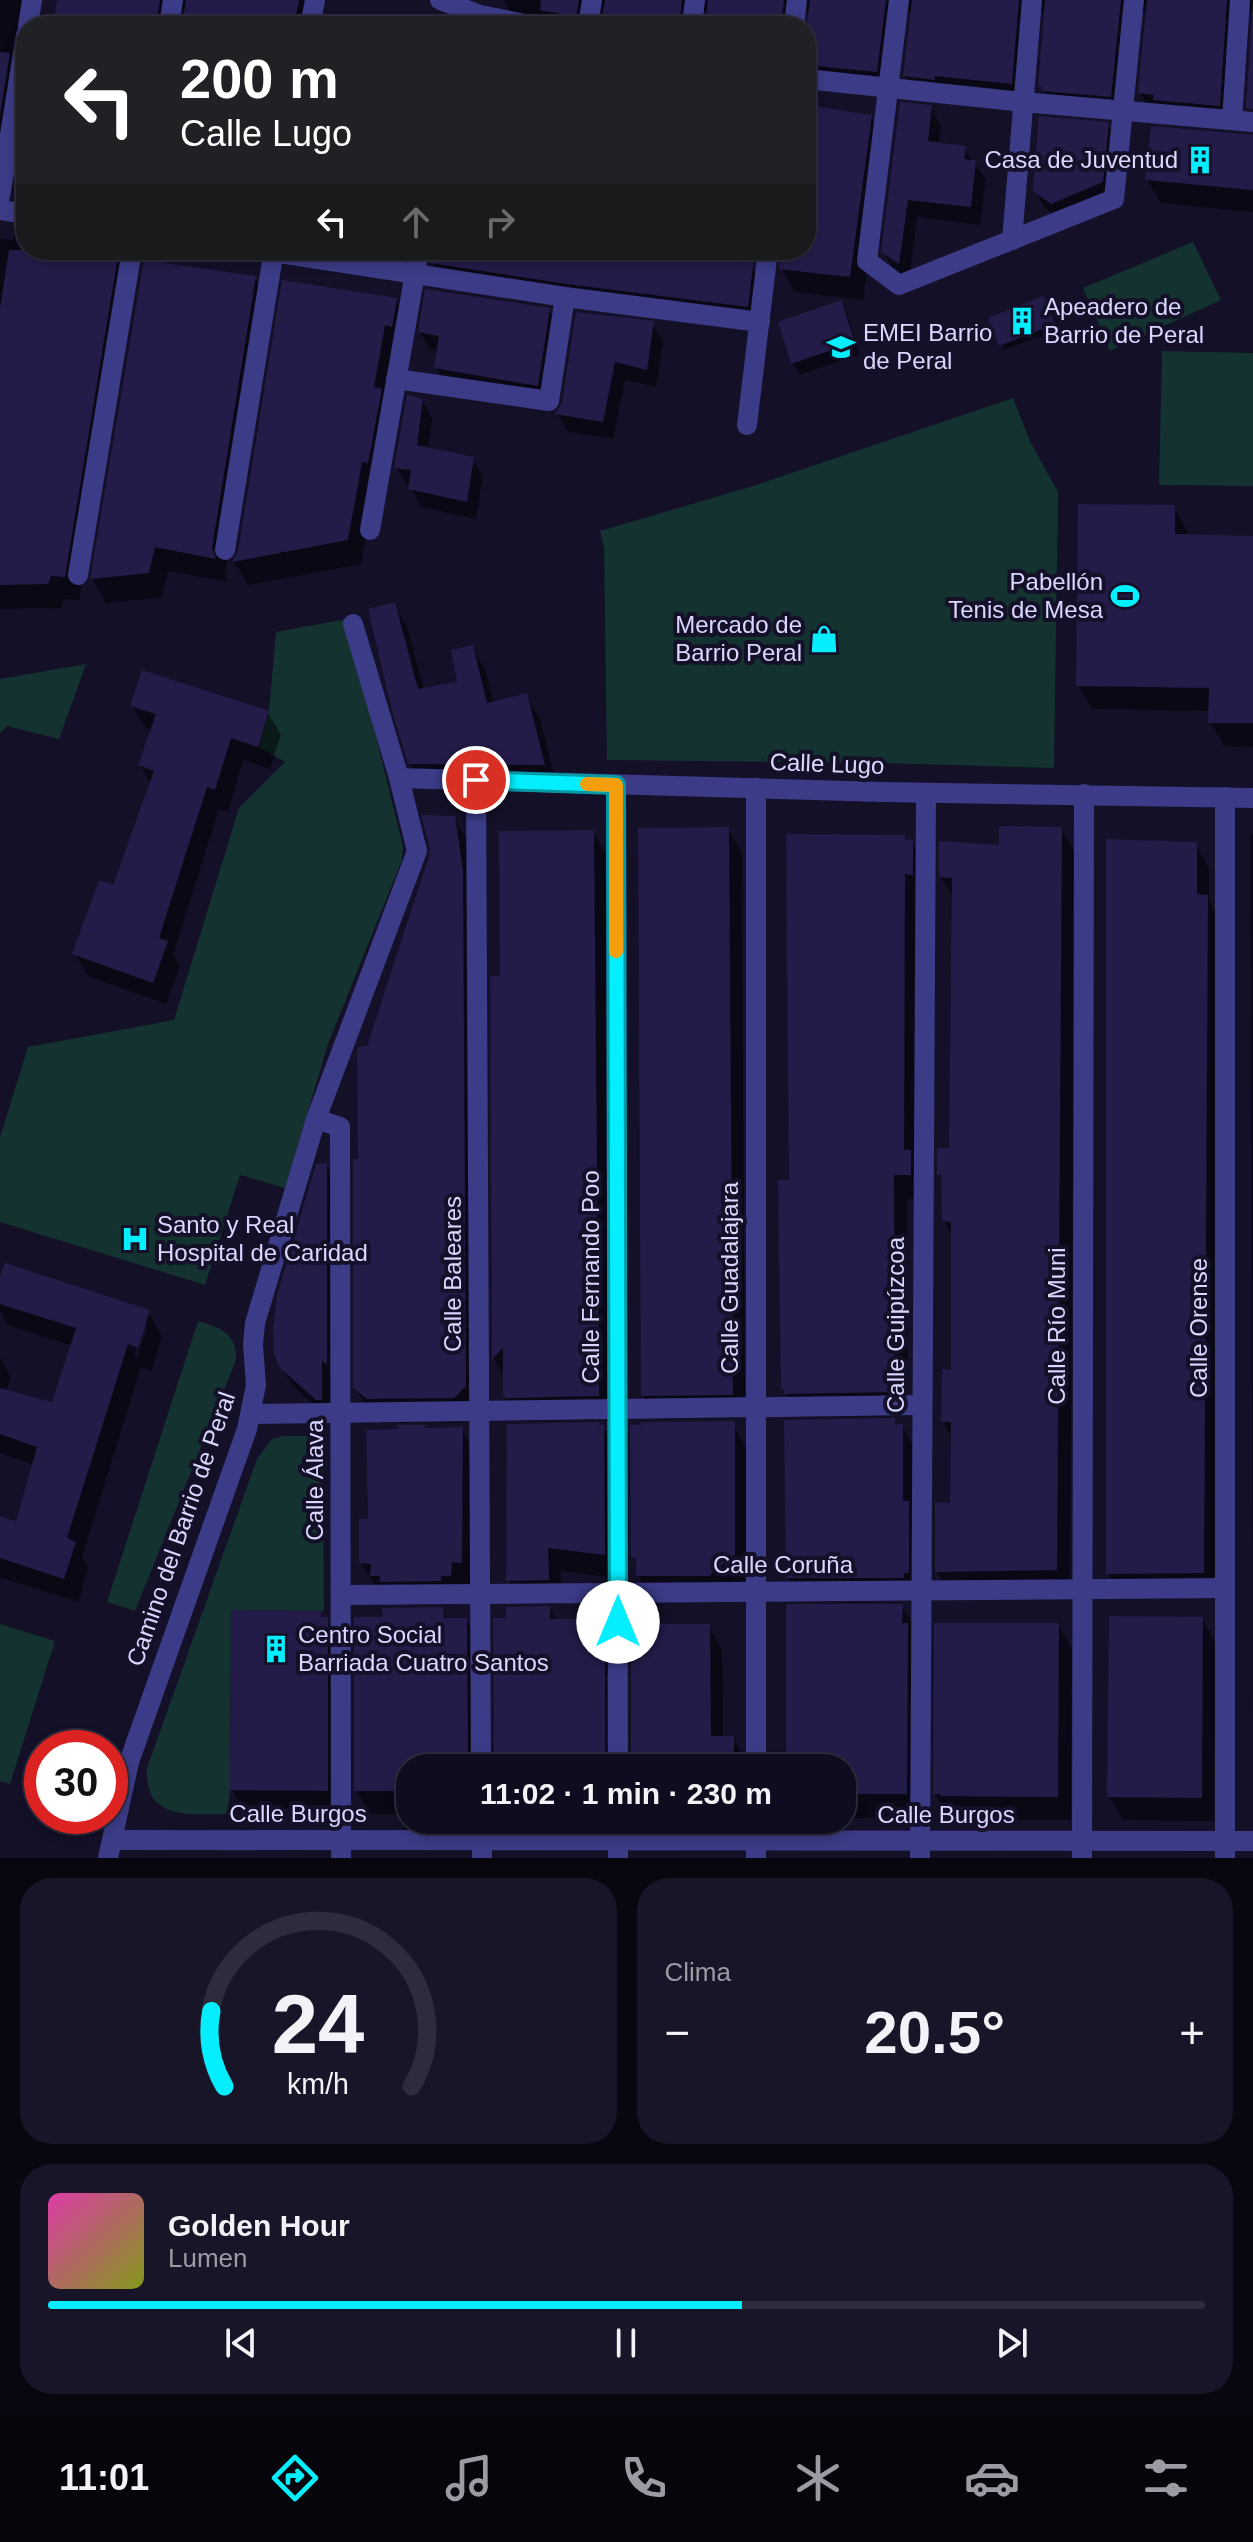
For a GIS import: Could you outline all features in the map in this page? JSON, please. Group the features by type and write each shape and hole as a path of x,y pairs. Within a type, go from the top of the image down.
{"street":[{"path":"440,0 471,13"},
{"path":"899,0 867,261 899,285 1114,199 1134,0"},
{"path":"1012,240 1032,0"},
{"path":"1232,120 1240,0"},
{"path":"816,80 1253,122"},
{"path":"0,197 16,97"},
{"path":"78,575 130,260"},
{"path":"225,550 268,260"},
{"path":"326,260 565,297 760,322"},
{"path":"370,530 417,260"},
{"path":"747,425 767,260"},
{"path":"396,379 549,401 565,297"},
{"name":"Camino del Barrio de Peral","path":"110,1849 129,1762 251,1414 256,1385 255,1323 316,1119 417,851 399,778 353,624"},
{"name":"Calle Lugo","path":"399,778 926,793 1253,798"},
{"name":"Calle Baleares","path":"476,780 481,1754"},
{"name":"Calle Fernando Poo","path":"616,785 618,1754"},
{"name":"Calle Guadalajara","path":"756,788 756,1754"},
{"name":"Calle Guipúzcoa","path":"920,1849 926,793"},
{"name":"Calle Río Muni","path":"1082,1849 1084,794"},
{"name":"Calle Orense","path":"1225,797 1225,1849"},
{"name":"Calle Álava","path":"316,1119 340,1127 341,1849"},
{"path":"251,1414 922,1405"},
{"name":"Calle Coruña","path":"342,1595 1225,1588"},
{"name":"Calle Burgos","path":"110,1849 341,1849 482,1840 618,1839 756,1839 920,1849 1225,1849 1253,1841"}],"green space":[{"path":"1193,242 1221,300 1110,351 1083,288"},
{"path":"1162,351 1253,353 1253,486 1159,485"},
{"name":"Mercado de Barrio Peral","path":"1013,398 1030,441 1058,492 1054,768 607,760 604,547 600,531 753,486"},
{"path":"347,619 403,846 402,860 328,1044 285,1188 240,1175 205,1285 0,1222 0,1137 28,1047 174,1020 239,808 285,762 258,747 269,711 276,632"},
{"path":"86,664 59,739 7,726 0,733 0,679"},
{"path":"198,1321 226,1333 234,1344 236,1360 135,1611 107,1602"},
{"path":"323,1436 324,1611 231,1610 230,1790 227,1814 172,1811 153,1798 147,1768 257,1459 272,1439"},
{"path":"0,1624 55,1641 27,1730 24,1730 10,1784 0,1781"}],"building":[{"path":"57,0 160,0 158,16 55,16"},
{"path":"186,0 299,0 296,16 184,16"},
{"path":"541,0 579,0 576,16 540,10"},
{"path":"605,0 682,0 680,16 603,16"},
{"path":"708,0 784,0 782,16 706,16"},
{"path":"810,0 886,0 877,72 816,66 816,16 808,16"},
{"path":"912,0 1019,0 1012,84 903,76"},
{"path":"1045,0 1121,0 1111,97 1041,91 1042,87 1038,86"},
{"path":"1147,0 1227,0 1220,106 1153,100 1154,95 1138,93"},
{"path":"1253,0 1253,109 1246,108"},
{"path":"0,52 10,53 0,115"},
{"path":"900,102 932,105 928,141 966,146 964,159 976,160 971,207 908,200 899,264 881,252"},
{"path":"816,107 872,115 850,277 779,269 780,260 816,260"},
{"path":"1039,116 1109,122 1103,182 1051,204 1033,191"},
{"name":"Casa de Juventud","path":"1151,126 1253,135 1253,190 1145,180"},
{"path":"9,250 16,250 16,260 117,260 65,577 51,576 48,584 0,585 0,308"},
{"path":"144,260 256,276 212,548 216,559 155,547 149,573 90,579"},
{"path":"430,260 717,260 743,263 743,260 754,260 748,307 430,263"},
{"path":"282,280 397,298 392,327 385,325 374,387 382,389 368,463 362,462 348,540 232,562 238,552"},
{"path":"425,289 550,308 538,386 434,368 439,336 418,332"},
{"name":"Apeadero de Barrio de Peral","path":"1044,296 1055,324 999,346 988,318"},
{"path":"841,300 855,342 791,364 778,322"},
{"path":"576,312 654,321 647,370 615,362 603,422 555,414 562,403"},
{"path":"407,395 423,399 417,445 474,457 467,502 408,489 411,470 394,468"},
{"path":"1078,504 1175,505 1175,534 1253,536 1253,723 1208,723 1209,688 1076,686"},
{"path":"395,602 418,689 457,682 451,650 473,645 487,703 527,693 545,765 408,764 368,609"},
{"path":"142,670 269,711 258,747 231,738 215,790 207,787 159,938 168,941 153,983 72,954 99,880 113,885 154,771 138,765 156,714 130,706"},
{"path":"421,815 455,816 463,870 466,1386 454,1398 367,1399 353,1388 353,1159 358,1159 357,1047 367,1046 429,856 430,848"},
{"path":"999,826 1062,827 1057,1570 935,1572 935,1502 950,1503 951,1422 941,1422 942,1369 951,1370 951,1222 942,1221 937,1148 949,1148 952,878 939,877 939,841 999,845"},
{"path":"729,827 733,1395 641,1396 638,828"},
{"path":"594,830 599,1396 507,1398 503,1396 503,1348 492,1359 490,976 500,976 499,831"},
{"path":"786,834 905,835 905,840 913,840 913,875 905,874 904,1150 911,1150 911,1175 894,1175 895,1392 784,1394 784,1389 781,1390 778,1180 789,1180"},
{"path":"1106,839 1197,842 1197,894 1208,895 1204,1573 1106,1574"},
{"path":"327,1163 327,1365 322,1360 322,1400 316,1400 280,1368 274,1353 273,1327 277,1295 316,1164"},
{"path":"5,1263 150,1310 138,1348 128,1344 67,1538 76,1542 64,1579 0,1558 0,1516 16,1521 37,1447 0,1434 0,1388 52,1402 76,1328 0,1304 0,1277"},
{"path":"895,1418 895,1424 903,1424 903,1501 909,1501 909,1573 904,1573 904,1578 786,1578 784,1420"},
{"path":"733,1421 735,1554 709,1576 636,1576 636,1558 631,1558 630,1425 641,1425 641,1422"},
{"path":"599,1422 599,1425 604,1425 605,1555 548,1548 549,1580 506,1581 507,1424"},
{"path":"396,1425 463,1427 462,1563 452,1562 451,1576 441,1576 441,1581 380,1582 380,1576 370,1576 371,1564 359,1563 359,1519 368,1519 366,1430 400,1429"},
{"path":"786,1604 903,1604 902,1623 908,1623 907,1794 856,1794 856,1754 786,1754"},
{"path":"550,1606 550,1619 594,1619 594,1625 605,1625 605,1754 494,1754 493,1618 506,1618 506,1607"},
{"path":"443,1607 444,1618 467,1618 468,1754 396,1754 396,1791 354,1791 354,1617 383,1617 382,1608"},
{"path":"231,1610 321,1611 321,1617 328,1617 328,1791 230,1790"},
{"path":"1109,1616 1203,1617 1202,1798 1107,1797"},
{"path":"934,1623 1059,1623 1058,1797 933,1794"},
{"path":"631,1624 710,1624 711,1736 734,1736 734,1754 631,1754"}],"slow traffic":[{"path":"587,784 616,785 616,951"}],"place":[{"name":"Casa de Juventud","path":"1200,160"},
{"name":"Apeadero de Barrio de Peral","path":"1022,321"},
{"name":"EMEI Barrio de Peral","path":"841,347"},
{"name":"Pabellón Tenis de Mesa","path":"1125,596"},
{"name":"Mercado de Barrio Peral","path":"824,639"},
{"name":"Santo y Real Hospital de Caridad","path":"135,1239"},
{"name":"Centro Social Barriada Cuatro Santos","path":"276,1649"}],"route":[{"path":"476,780 616,785 618,1622"}]}
